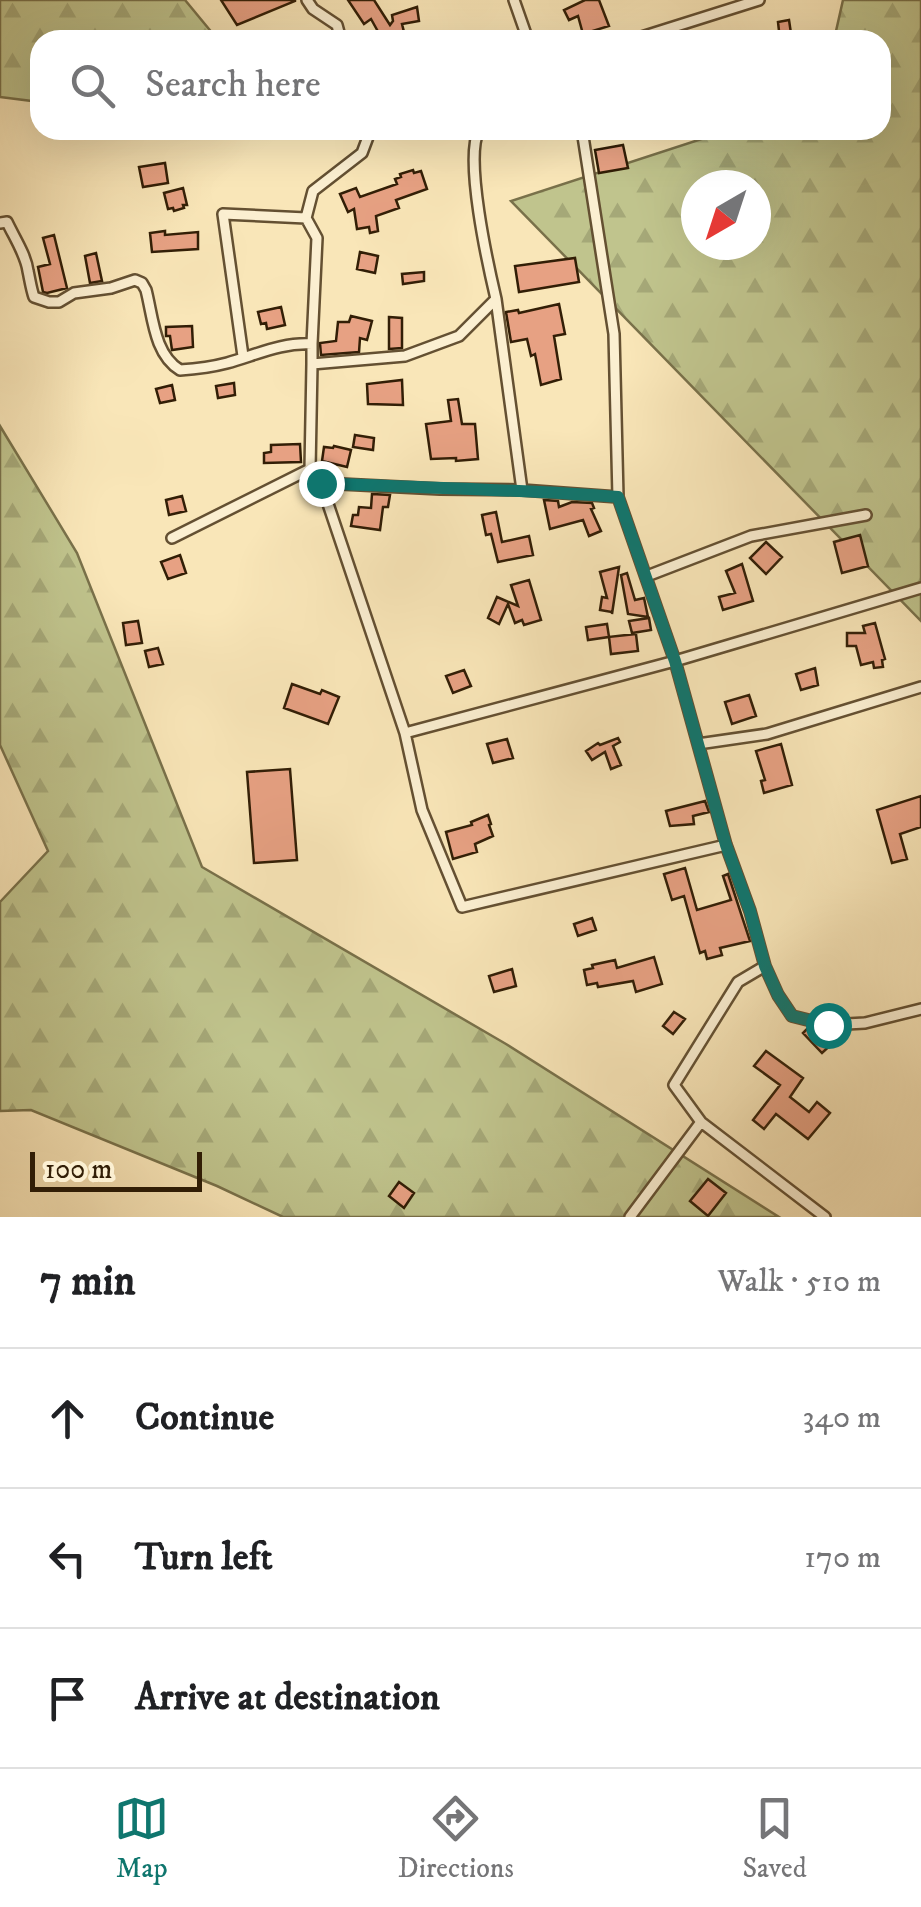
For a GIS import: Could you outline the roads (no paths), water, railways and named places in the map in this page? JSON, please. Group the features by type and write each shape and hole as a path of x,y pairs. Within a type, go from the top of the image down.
{"street":[{"path":"307,0 338,30"},
{"path":"514,0 524,30"},
{"path":"713,0 717,12"},
{"path":"662,30 760,0"},
{"path":"367,140 362,153 312,190 306,218 317,238 310,469 321,483 405,733 422,810 462,908 726,845"},
{"path":"475,140 474,180 496,299 522,490"},
{"path":"584,140 614,334 618,497 675,661 726,845 765,966 792,1016 828,1025 865,1022 921,1009"},
{"path":"243,356 223,214 306,218"},
{"path":"0,223 7,222 13,235 28,268 34,297 59,302 74,293 135,280 142,283 160,347 170,364 180,370 228,363 295,343 312,344"},
{"path":"312,364 406,356 459,336 496,299"},
{"path":"172,538 310,469"},
{"path":"321,483 618,497"},
{"path":"647,576 751,536 866,516"},
{"path":"405,733 675,661 921,588"},
{"path":"698,744 767,734 921,687"},
{"path":"765,966 738,982 674,1085 701,1122 825,1217"},
{"path":"630,1217 701,1122"}]}
